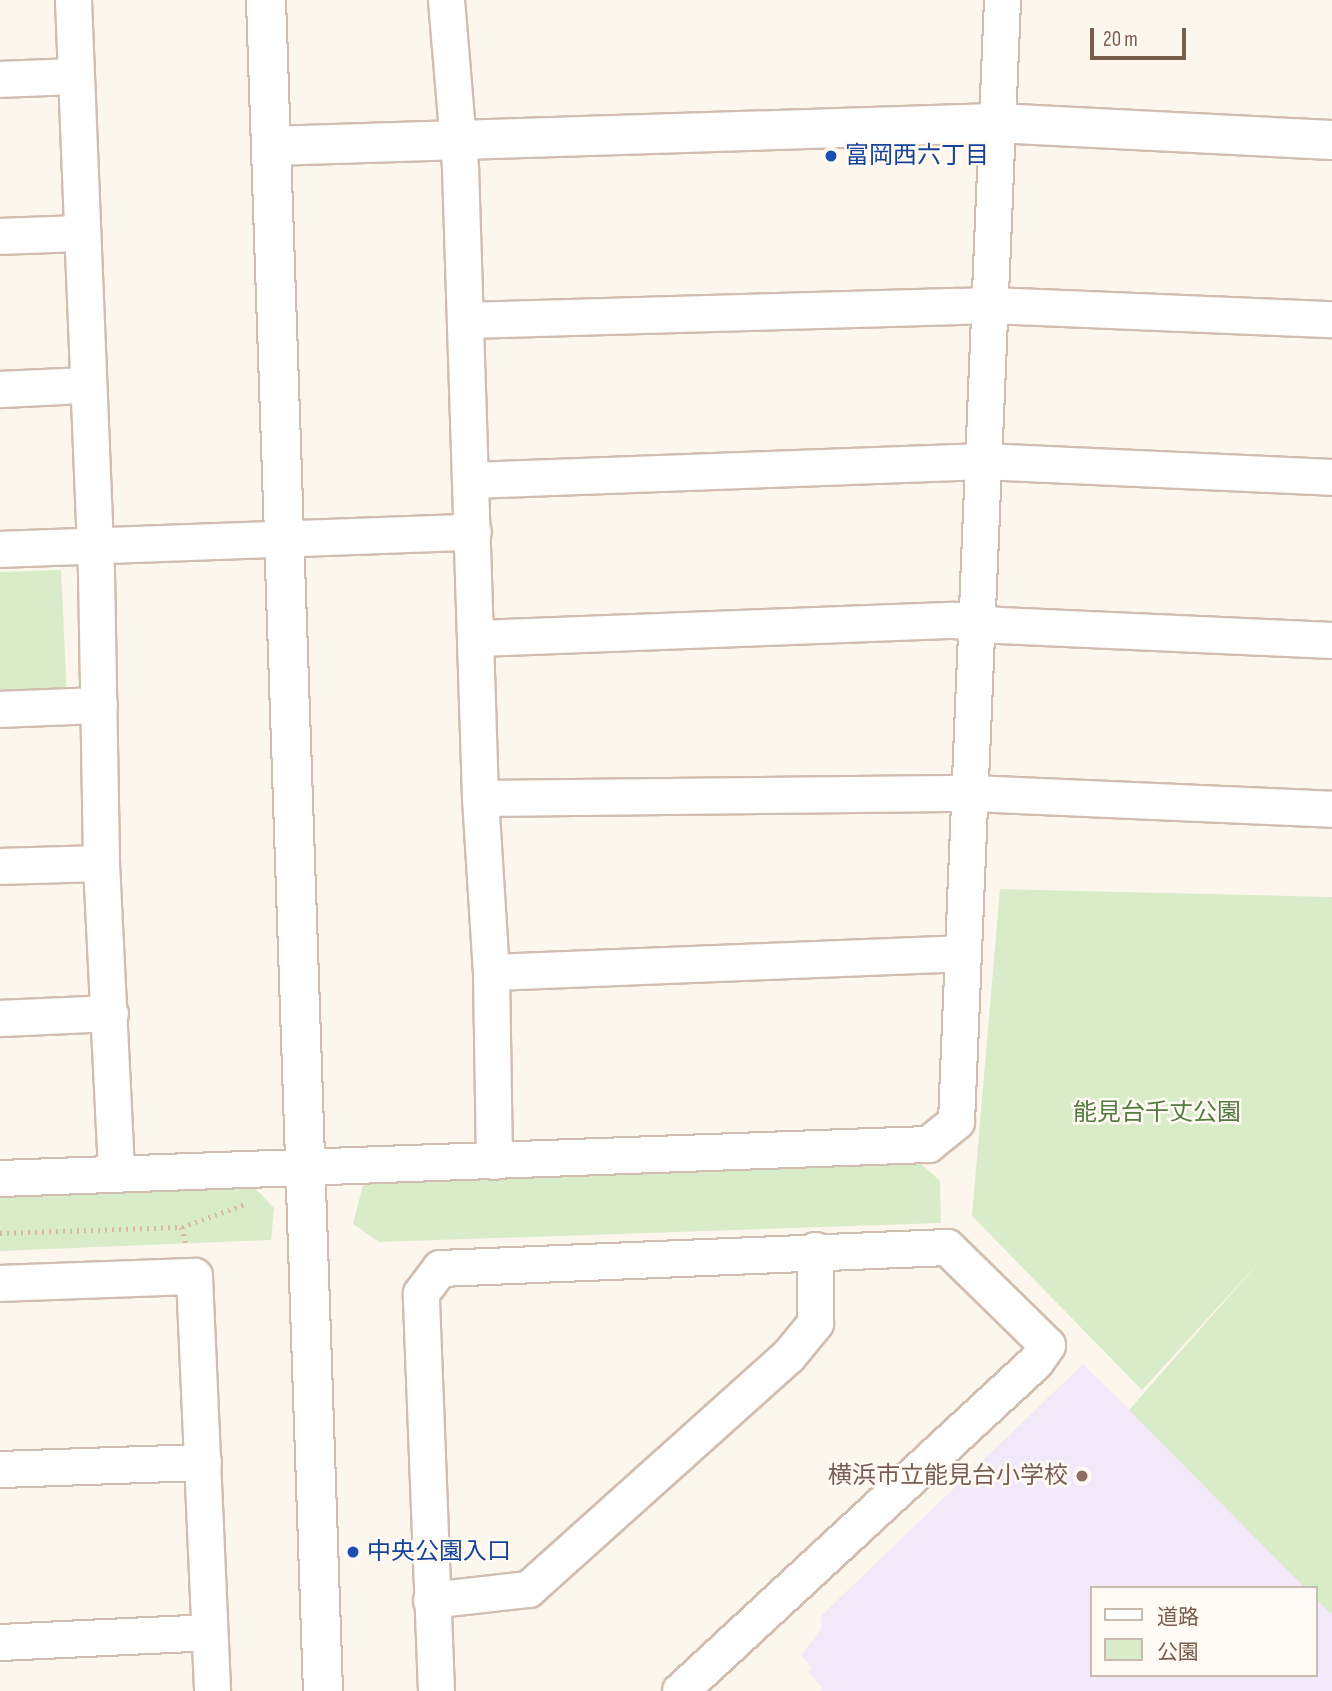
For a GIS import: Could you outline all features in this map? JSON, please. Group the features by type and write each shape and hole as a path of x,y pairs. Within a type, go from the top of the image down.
{"street":[{"path":"73,0 86,385 95,546 101,863 116,1174"},
{"path":"266,0 323,1691"},
{"path":"446,0 457,141 466,320 481,798 491,972 495,1161"},
{"path":"0,1178 928,1144 956,1121 1002,0"},
{"path":"0,79 76,76"},
{"path":"271,146 996,123 1332,140"},
{"path":"0,236 82,233"},
{"path":"466,320 991,305 1332,319"},
{"path":"0,389 86,385"},
{"path":"471,480 982,461 1332,477"},
{"path":"0,550 472,532"},
{"path":"478,638 954,620 1332,640"},
{"path":"0,709 99,705"},
{"path":"481,798 971,793 1332,809"},
{"path":"0,866 101,863"},
{"path":"491,972 961,953"},
{"path":"0,1018 110,1013"},
{"path":"436,1691 421,1293 440,1268 815,1250 947,1247 1047,1345 1035,1362 680,1691"},
{"path":"431,1601 528,1588 788,1356 815,1323 815,1250"},
{"path":"0,1283 194,1276 212,1691"},
{"path":"0,1469 203,1462"},
{"path":"0,1642 209,1632"}],"path":[{"path":"0,1233 182,1227 256,1201"}],"shaded area":[{"name":"横浜市立能見台小学校","path":"1083,1364 1309,1586 1090,1586 1090,1677 1318,1677 1318,1595 1332,1608 1332,1691 821,1691 823,1688 808,1672 812,1668 801,1655 822,1628 821,1616"}],"green space":[{"path":"61,570 67,697 0,699 0,572"},
{"name":"能見台千丈公園","path":"1000,889 1332,897 1332,1615 1318,1601 1318,1586 1303,1586 1129,1410 1262,1259 1142,1390 972,1216"},
{"path":"918,1161 940,1181 941,1223 379,1242 353,1224 364,1181"},
{"path":"252,1185 274,1208 271,1240 0,1251 0,1196"}],"place":[{"name":"富岡西六丁目","path":"831,156"},
{"name":"横浜市立能見台小学校","path":"1082,1476"},
{"name":"中央公園入口","path":"353,1552"}]}
